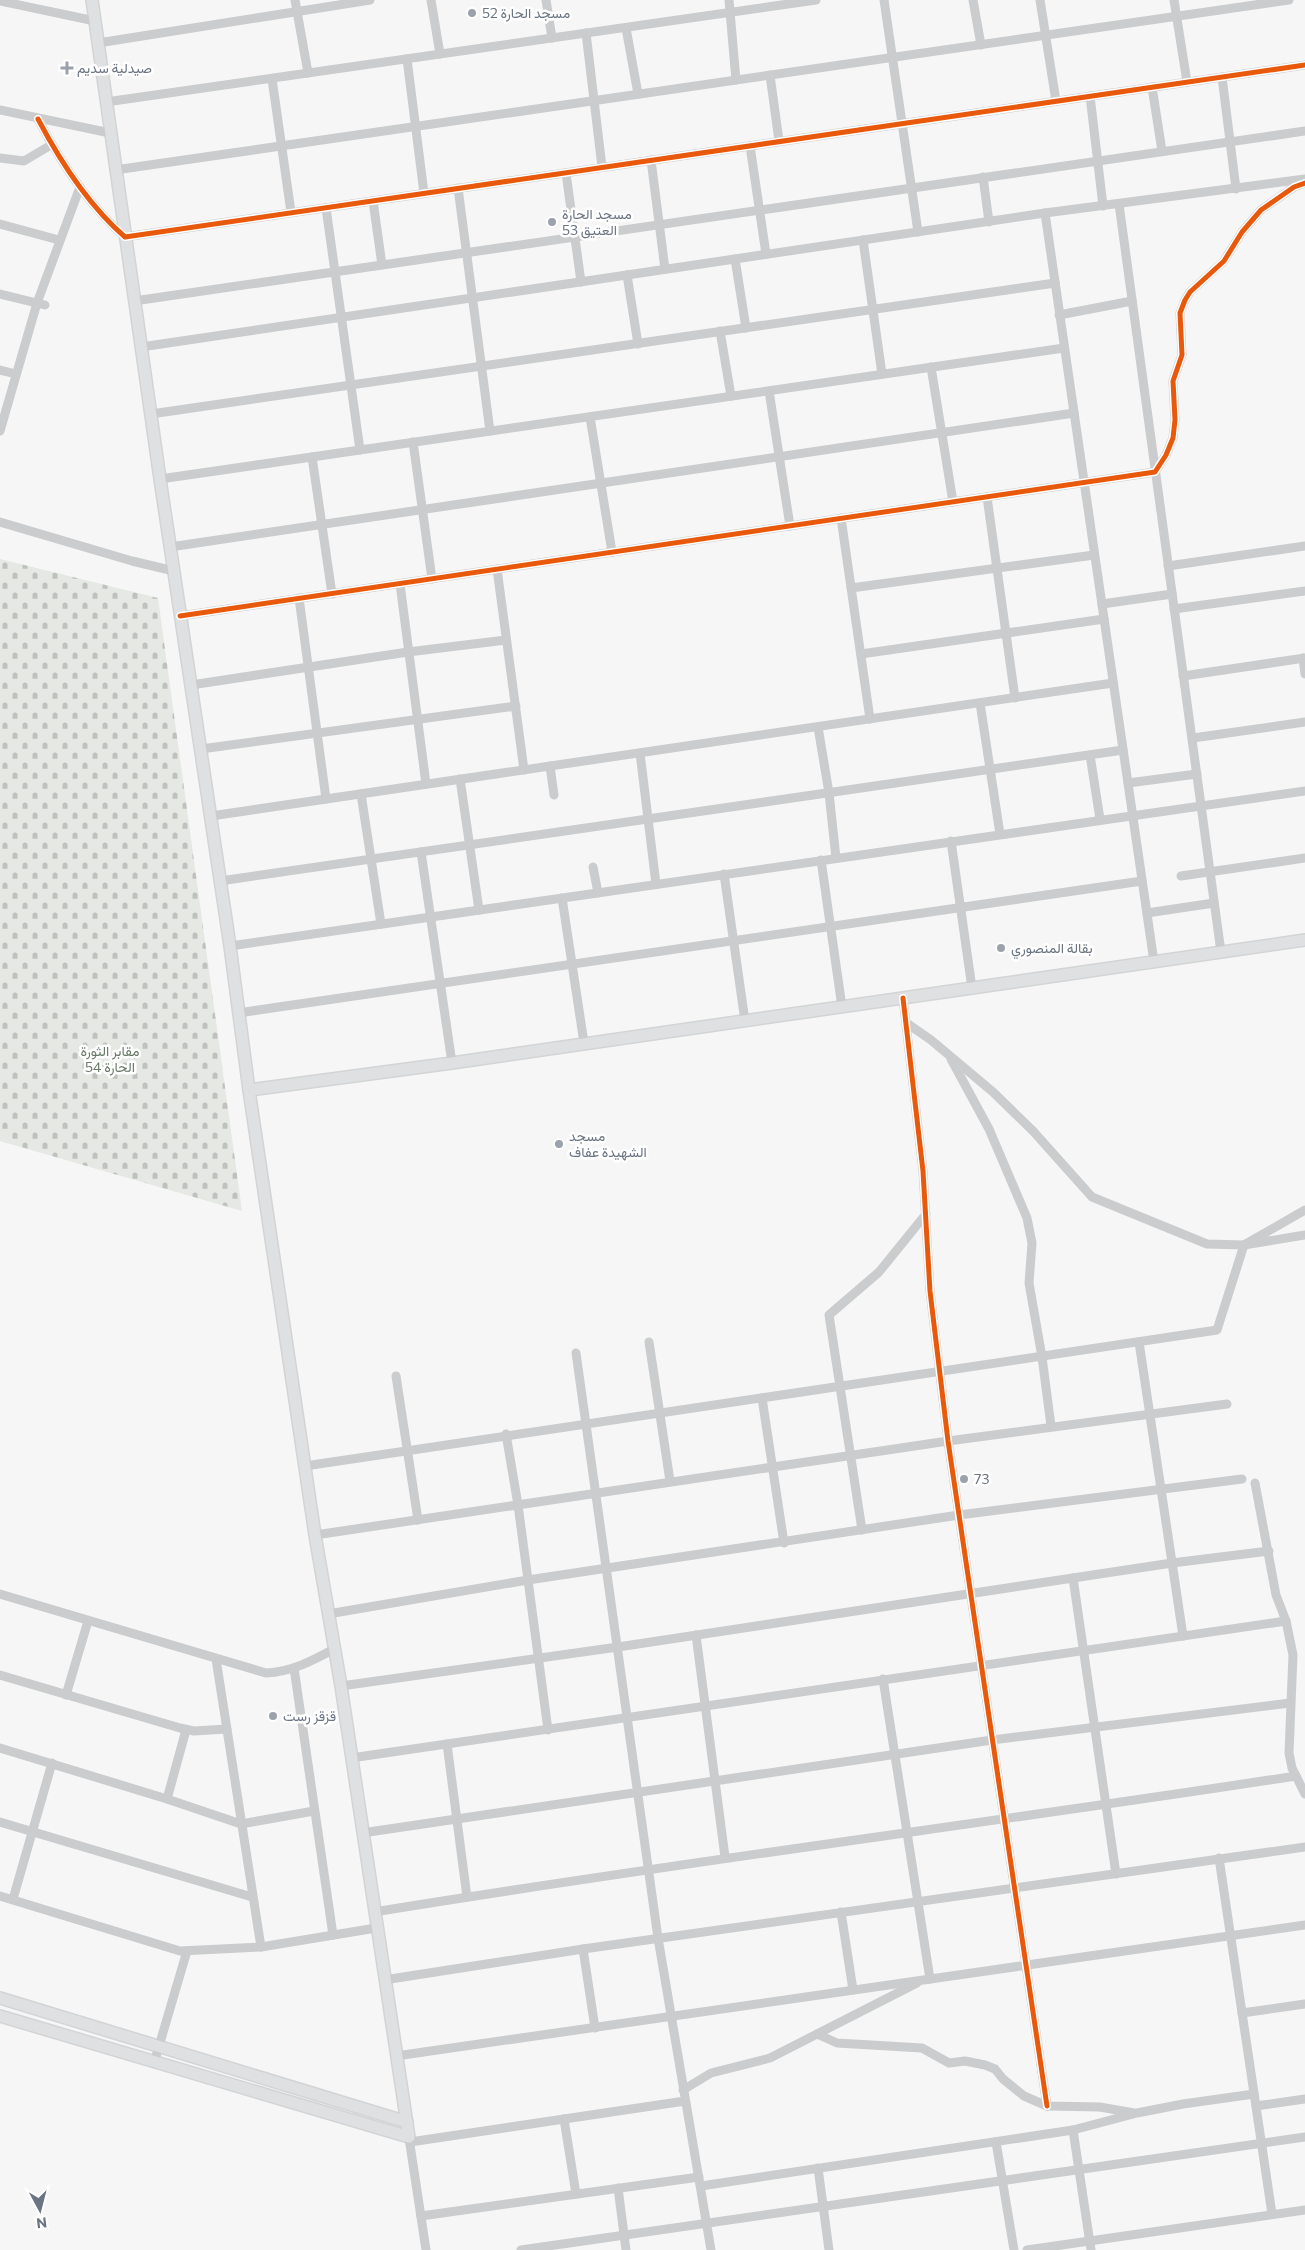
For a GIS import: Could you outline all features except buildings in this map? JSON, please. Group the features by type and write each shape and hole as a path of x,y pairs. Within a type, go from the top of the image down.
{"main road":[{"path":"0,2016 409,2140 341,1686 315,1535 249,1090 230,946 134,301 92,0"},
{"path":"249,1090 452,1063 1305,940"},
{"path":"0,1998 407,2122"}],"street":[{"path":"295,0 308,73"},
{"path":"98,43 370,0"},
{"path":"431,0 440,54"},
{"path":"546,0 552,38"},
{"path":"729,0 736,80"},
{"path":"106,102 816,0"},
{"path":"884,0 918,232"},
{"path":"973,0 981,45"},
{"path":"1040,0 1056,101"},
{"path":"1174,0 1187,82"},
{"path":"115,170 1288,0"},
{"path":"0,1 95,21"},
{"path":"626,28 638,94"},
{"path":"586,33 602,167"},
{"path":"407,59 424,193"},
{"path":"38,119 51,145 80,187 111,225 125,237 1305,64"},
{"path":"770,75 779,142"},
{"path":"1222,77 1236,189"},
{"path":"272,78 292,212"},
{"path":"1152,87 1162,151"},
{"path":"1090,96 1103,206"},
{"path":"0,110 110,133"},
{"path":"134,301 1305,131"},
{"path":"0,158 24,161 51,145"},
{"path":"750,146 766,254"},
{"path":"651,160 665,269"},
{"path":"566,172 581,282"},
{"path":"983,177 989,222"},
{"path":"141,346 1044,213 1305,179"},
{"path":"180,616 1155,472 1166,455 1173,438 1175,420 1173,381 1182,355 1180,313 1185,300 1190,292 1224,261 1242,232 1261,210 1294,187 1305,183"},
{"path":"0,431 16,374 41,304 59,240 80,187"},
{"path":"458,188 490,431"},
{"path":"373,201 382,265"},
{"path":"1119,204 1221,952"},
{"path":"326,208 360,450"},
{"path":"1044,213 1154,962"},
{"path":"0,224 59,240"},
{"path":"863,240 882,374"},
{"path":"735,259 746,328"},
{"path":"627,275 638,344"},
{"path":"151,414 1055,283"},
{"path":"0,294 41,304"},
{"path":"1059,315 1132,301"},
{"path":"720,332 731,396"},
{"path":"160,479 1064,348"},
{"path":"931,367 953,502"},
{"path":"0,370 16,374"},
{"path":"769,390 790,526"},
{"path":"170,546 1074,413"},
{"path":"590,417 612,552"},
{"path":"413,442 432,579"},
{"path":"312,457 332,594"},
{"path":"987,497 1015,698"},
{"path":"841,518 870,719"},
{"path":"0,522 132,561 174,571"},
{"path":"1168,566 1305,546"},
{"path":"851,588 1094,555"},
{"path":"497,569 524,770"},
{"path":"400,584 426,784"},
{"path":"1174,609 1305,591"},
{"path":"1102,604 1172,594"},
{"path":"299,598 326,799"},
{"path":"861,654 1104,619"},
{"path":"191,685 408,652 506,640"},
{"path":"1183,676 1304,658 1305,674"},
{"path":"211,816 1113,683"},
{"path":"980,703 1000,834"},
{"path":"201,749 516,706"},
{"path":"1192,738 1305,722"},
{"path":"818,727 829,793 836,858"},
{"path":"220,881 1123,750"},
{"path":"640,753 656,884"},
{"path":"1090,755 1100,819"},
{"path":"550,766 554,796"},
{"path":"1128,783 1197,774"},
{"path":"460,779 479,910"},
{"path":"230,946 1100,819 1305,791"},
{"path":"360,794 381,924"},
{"path":"951,841 972,988"},
{"path":"421,852 452,1063"},
{"path":"1180,876 1305,858"},
{"path":"821,860 842,1007"},
{"path":"593,867 598,893"},
{"path":"724,874 745,1021"},
{"path":"238,1013 1142,881"},
{"path":"562,898 584,1043"},
{"path":"1147,913 1214,903"},
{"path":"903,998 908,1024 926,1214 930,1291 948,1441 972,1592 1003,1818 1047,2106"},
{"path":"908,1024 993,1092 1034,1131 1092,1197 1206,1244 1244,1245 1305,1235"},
{"path":"949,1055 989,1129 1027,1218 1032,1243 1029,1283 1042,1357 1051,1426"},
{"path":"305,1466 506,1434 1218,1330 1244,1245 1305,1210"},
{"path":"862,1530 829,1315 879,1272 926,1214"},
{"path":"649,1342 670,1481"},
{"path":"1140,1342 1183,1636"},
{"path":"576,1353 618,1647 636,1792 658,1938 711,2250"},
{"path":"396,1376 418,1520"},
{"path":"762,1398 784,1543"},
{"path":"315,1535 1051,1426 1227,1404"},
{"path":"506,1434 518,1505 548,1730"},
{"path":"328,1614 528,1580 784,1543 959,1515 1242,1479"},
{"path":"1256,1483 1276,1595 1286,1621 1293,1655 1289,1753 1296,1776 1305,1794"},
{"path":"341,1686 618,1647 972,1592 1269,1551"},
{"path":"1073,1578 1116,1874"},
{"path":"0,1594 266,1673 281,1672 294,1668 334,1649"},
{"path":"66,1695 88,1621"},
{"path":"351,1758 1286,1621"},
{"path":"696,1635 725,1857"},
{"path":"216,1659 260,1947"},
{"path":"294,1668 333,1935"},
{"path":"0,1675 186,1730 227,1728"},
{"path":"883,1679 918,1902 927,1979"},
{"path":"362,1833 992,1740 1290,1703"},
{"path":"167,1798 186,1730"},
{"path":"447,1744 467,1897"},
{"path":"0,1748 167,1798 241,1824 314,1811"},
{"path":"12,1900 52,1763"},
{"path":"374,1912 725,1857 1106,1805 1296,1776"},
{"path":"0,1822 252,1897"},
{"path":"384,1980 658,1938 1305,1847"},
{"path":"1219,1858 1272,2214"},
{"path":"0,1896 172,1950 188,1951 260,1947 376,1928"},
{"path":"841,1912 853,1990"},
{"path":"396,2056 1230,1934 1305,1925"},
{"path":"583,1949 594,2028"},
{"path":"154,2063 188,1951"},
{"path":"683,2090 711,2073 770,2058 927,1979"},
{"path":"1242,2013 1305,2004"},
{"path":"817,2034 837,2043 922,2048 931,2051 949,2063 965,2061 985,2065 995,2069 1003,2079 1024,2096 1047,2106 1100,2107 1137,2113"},
{"path":"421,2216 618,2188 818,2168 996,2142 1073,2130 1137,2113 1183,2104 1254,2094"},
{"path":"1256,2106 1305,2099"},
{"path":"426,2250 409,2140 685,2101"},
{"path":"564,2119 576,2194"},
{"path":"1073,2130 1091,2250"},
{"path":"521,2250 1305,2137"},
{"path":"996,2142 1014,2250"},
{"path":"818,2168 829,2250"},
{"path":"618,2188 626,2250"},
{"path":"1027,2250 1305,2210"}],"green space":[{"name":"مقابر الثورة الحارة 54","path":"0,559 158,598 242,1211 0,1141"}],"cycle path":[{"path":"38,119 56,151 87,197 125,237 1305,65"},
{"path":"180,616 1155,472 1166,455 1173,438 1175,420 1173,381 1182,355 1180,313 1185,300 1190,292 1224,261 1242,232 1261,210 1294,187 1305,183"},
{"path":"903,998 923,1171 930,1291 948,1441 1047,2106"}],"place":[{"name":"مسجد الحارة 52","path":"472,13"},
{"name":"صيدلية سديم","path":"67,68"},
{"name":"مسجد الحارة 53 العتيق","path":"552,222"},
{"name":"بقالة المنصوري","path":"1001,948"},
{"name":"مسجد الشهيدة عفاف","path":"559,1144"},
{"name":"73","path":"964,1479"},
{"name":"قزقز رست","path":"273,1716"}]}
